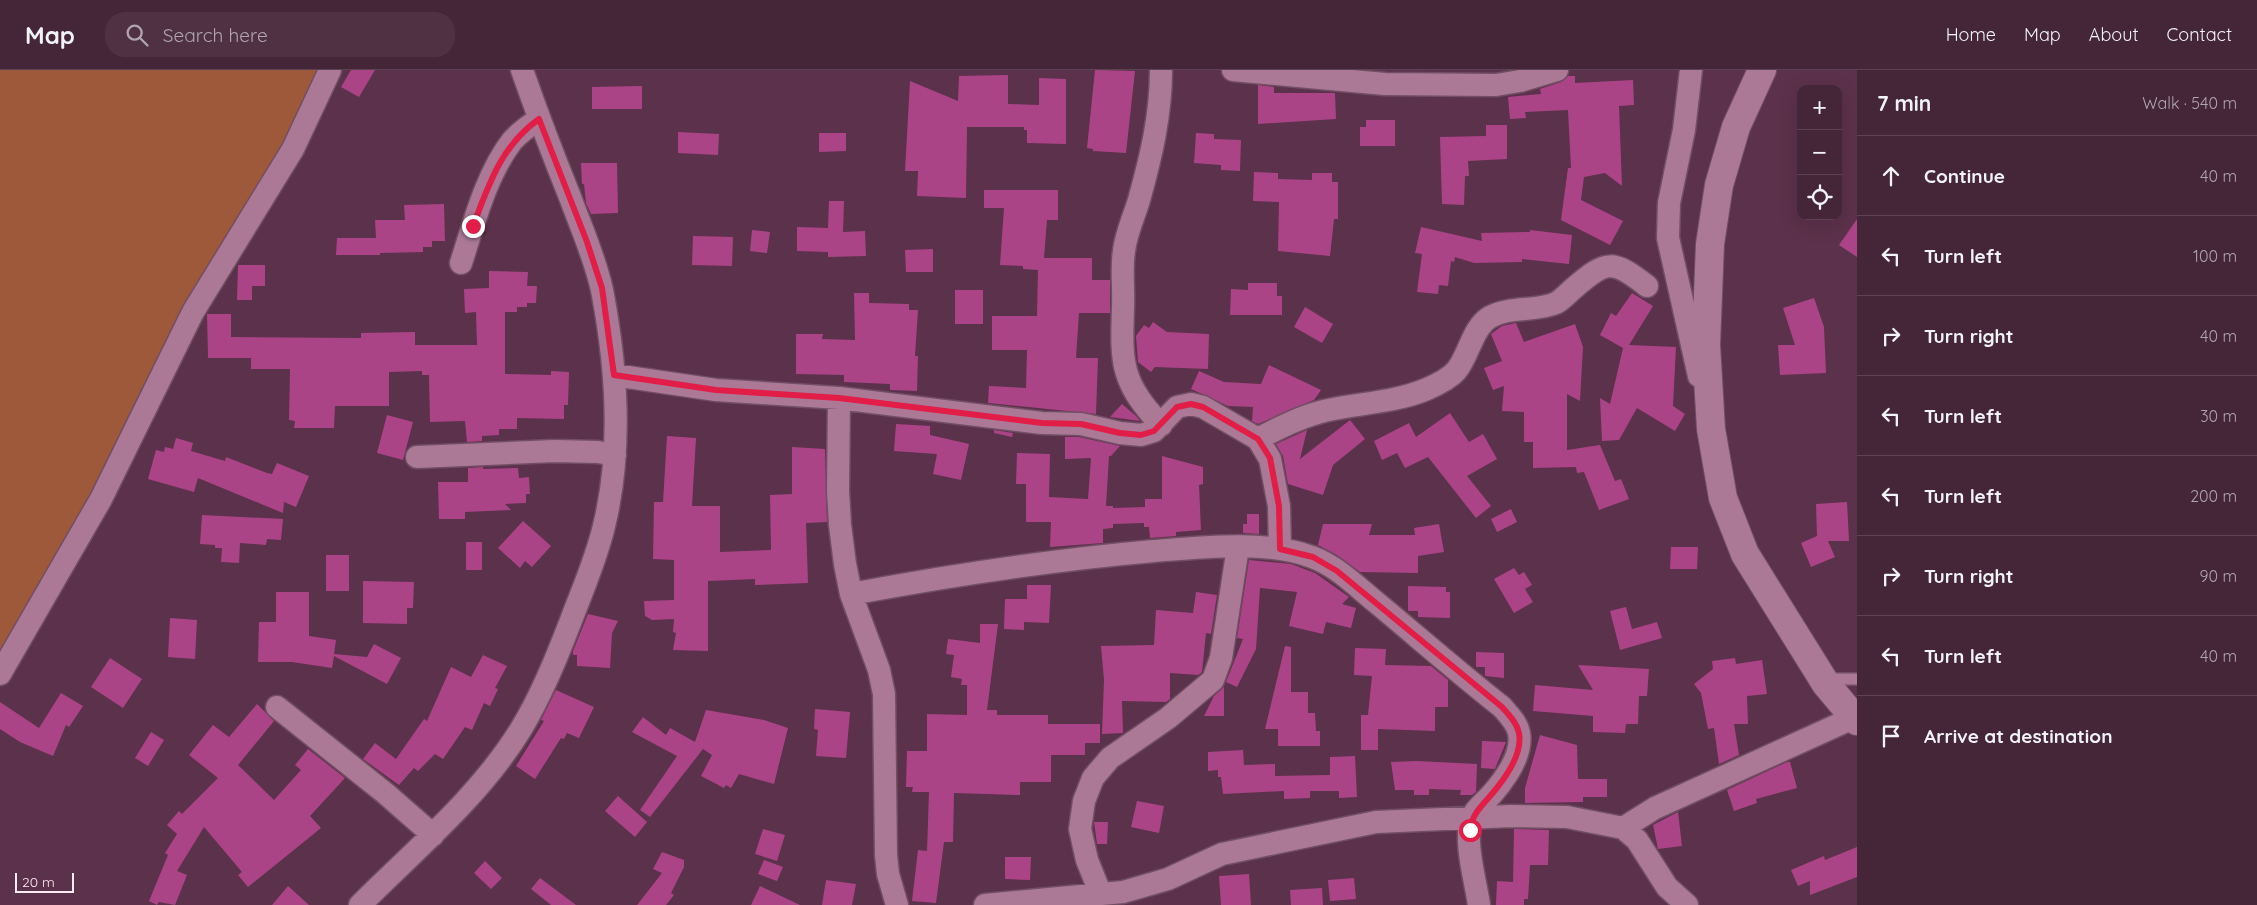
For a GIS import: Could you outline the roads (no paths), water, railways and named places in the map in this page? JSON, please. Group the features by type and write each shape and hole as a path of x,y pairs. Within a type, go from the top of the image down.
{"street":[{"path":"0,674 101,498 193,312 293,149 330,70"},
{"path":"360,905 433,835 481,782 520,730 551,671 597,552 606,518 615,455 617,422 614,375 602,288 587,242 522,70"},
{"path":"1161,425 1141,404 1130,384 1122,361 1121,336 1124,252 1151,157 1160,114 1162,70"},
{"path":"1233,70 1385,84 1496,85 1520,81 1557,70"},
{"path":"1623,828 1655,808 1855,719 1824,679 1745,554 1723,498 1711,429 1668,238 1669,203 1684,130 1691,70"},
{"path":"1711,429 1706,345 1710,244 1719,185 1736,126 1762,70"},
{"path":"462,263 480,208 500,163 512,141 539,119"},
{"path":"1258,439 1301,418 1326,411 1414,395 1430,387 1455,372 1479,328 1490,317 1517,309 1540,307 1557,302 1596,269 1605,266 1615,266 1630,273 1647,286"},
{"path":"614,375 716,390 839,398 1042,423 1081,424 1127,434 1147,434 1161,425 1177,407 1191,404 1203,407 1258,439 1270,458 1279,506 1280,549"},
{"path":"839,398 837,459 840,525 851,594 879,670 884,694 886,855 888,874 897,905"},
{"path":"417,457 554,452 598,452 615,455"},
{"path":"851,594 963,573 1058,560 1186,548 1238,547 1280,549 1313,557 1337,571 1502,707 1514,722 1519,738 1516,757 1497,788 1472,817 1470,850 1479,905"},
{"path":"1101,895 1087,860 1080,829 1084,800 1092,778 1110,758 1168,718 1213,680 1221,658 1238,547"},
{"path":"277,707 386,793 433,835"},
{"path":"985,905 1101,895 1145,888 1222,854 1261,844 1376,822 1472,817 1567,817 1623,828 1637,840 1667,887 1687,905"}],"lane":[{"path":"1824,679 1857,679"}]}
